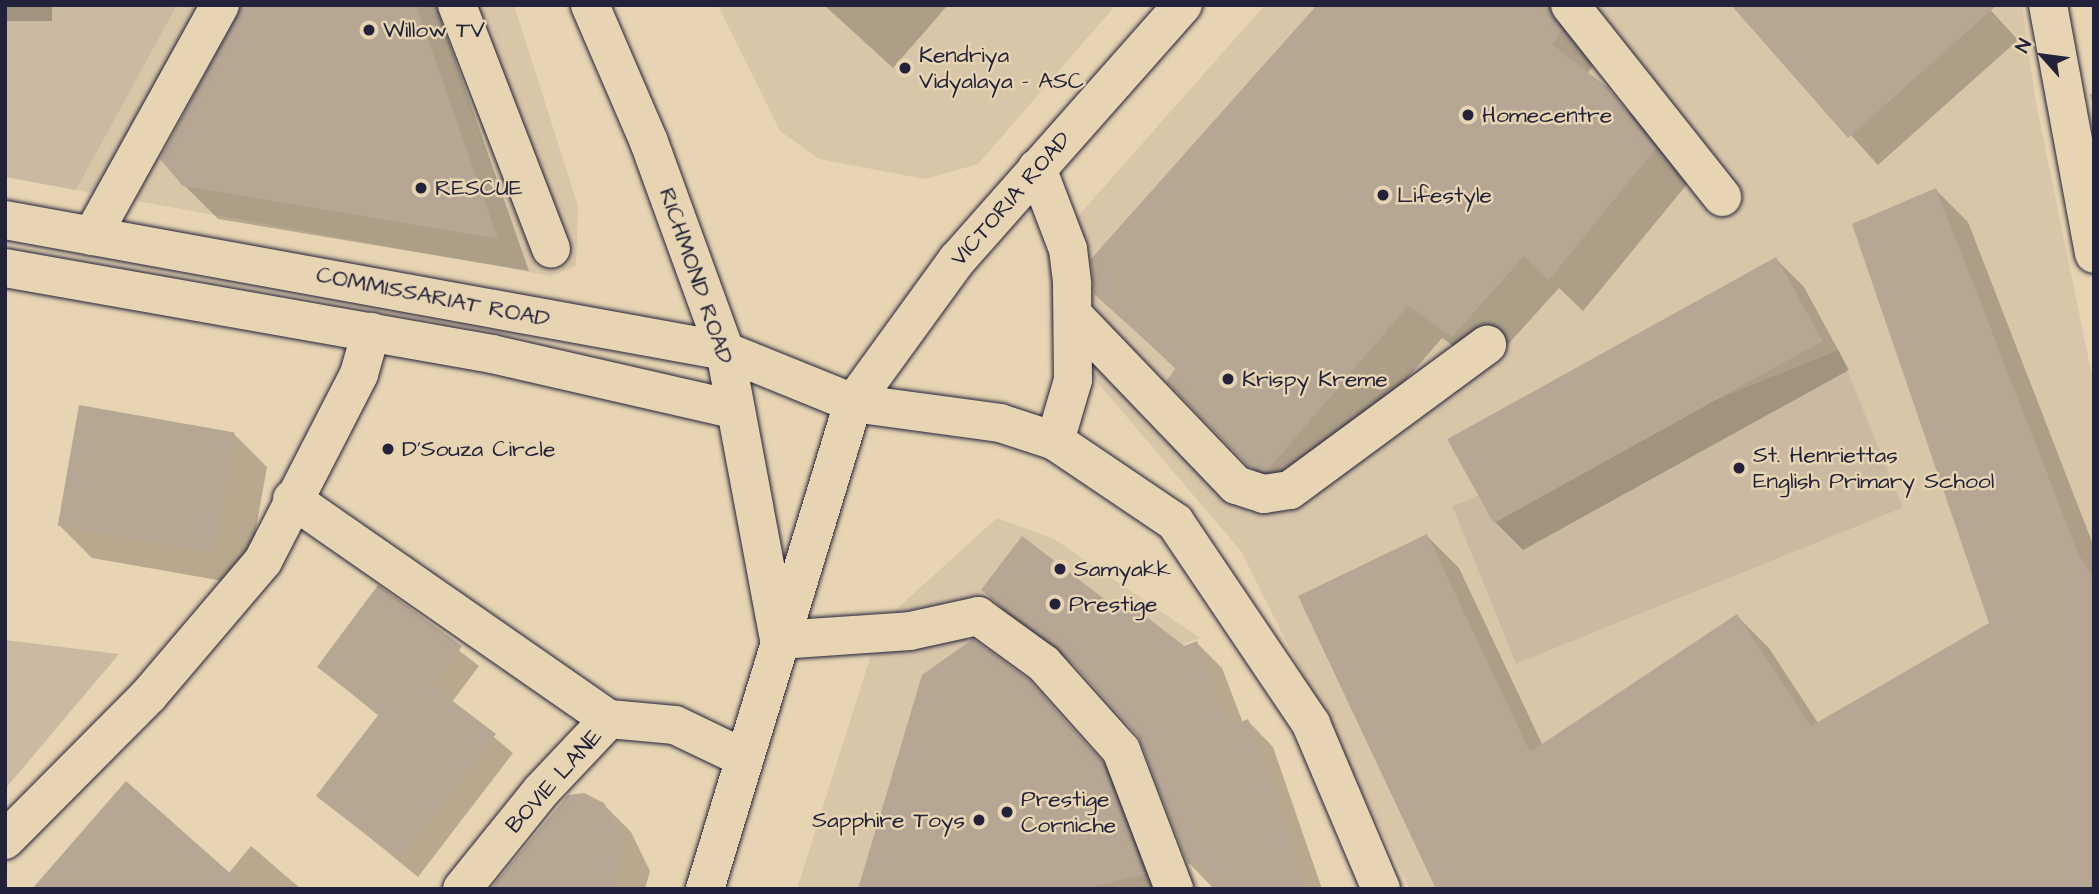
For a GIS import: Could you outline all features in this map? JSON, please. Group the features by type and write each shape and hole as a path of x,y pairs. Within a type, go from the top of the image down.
{"main road":[{"path":"92,236 220,5"},
{"path":"457,5 551,248"},
{"name":"RICHMOND ROAD","path":"590,5 649,142 725,351 779,640"},
{"name":"VICTORIA ROAD","path":"853,403 957,260 1183,5"},
{"path":"1570,5 1722,197"},
{"path":"2048,5 2094,254"},
{"path":"1037,168 1068,249 1074,316 1073,380 1055,442"},
{"name":"COMMISSARIAT ROAD","path":"5,220 725,351 853,403 1000,423 1055,442 1175,522 1311,724 1381,889"},
{"name":"COMMISSARIAT ROAD","path":"5,268 492,354 736,410"},
{"path":"1074,316 1236,485 1264,494 1290,490 1487,345"},
{"path":"5,840 149,695 263,561 292,499 359,374 371,332"},
{"name":"RICHMOND ROAD","path":"705,889 853,403"},
{"path":"292,499 609,719"},
{"path":"779,640 910,631 978,616 1044,664 1121,750 1174,889"},
{"name":"BOVIE LANE","path":"462,889 541,791 609,719 675,725 744,758"}],"shaded area":[{"path":"5,5 177,5 76,190 5,177"},
{"path":"177,5 514,5 578,206 576,266 551,276 76,190"},
{"name":"Kendriya Vidyalaya - ASC","path":"718,5 1116,5 978,164 925,179 819,159 780,131"},
{"path":"1265,5 2022,5 2036,103 2094,385 2094,889 1410,889 1241,551 1051,328 1047,251"},
{"path":"1839,350 1903,508 1516,664 1452,506"},
{"name":"Prestige Corniche","path":"997,518 1054,539 1200,638 1100,677 1151,769 1200,889 797,889 881,623"},
{"path":"5,640 119,654 5,789"}],"building":[{"path":"242,5 416,5 498,239 183,186 160,159"},
{"name":"Lifestyle","path":"1317,5 1549,5 1562,30 1552,44 1608,88 1656,148 1549,280 1524,256 1452,337 1408,306 1266,472 1248,466 1166,381 1176,368 1094,294 1091,259"},
{"path":"1731,5 1997,5 1848,138"},
{"path":"1936,188 2078,553 2094,580 2094,889 1436,889 1298,596 1427,534 1530,752 1737,614 1811,726 1989,623 1852,224"},
{"path":"1776,257 1823,341 1494,523 1447,439"},
{"path":"79,405 235,432 213,553 58,525"},
{"path":"1022,536 1116,608 1125,600 1184,646 1197,641 1229,727 1248,719 1274,785 1305,889 1212,889 1204,860 1188,864 1138,736 1060,649 981,590"},
{"path":"378,585 462,646 433,686 496,734 399,860 316,796 379,714 317,667"},
{"name":"Prestige Corniche","path":"973,639 1029,680 1102,762 1145,874 1084,889 858,889 922,675"},
{"path":"126,781 248,889 32,889"},
{"path":"584,793 604,803 625,843 611,889 490,889 568,795"}],"place":[{"name":"Willow TV","path":"369,30"},
{"name":"Kendriya Vidyalaya - ASC","path":"905,68"},
{"name":"Homecentre","path":"1468,115"},
{"name":"RESCUE","path":"421,188"},
{"name":"Lifestyle","path":"1383,195"},
{"name":"Krispy Kreme","path":"1228,379"},
{"name":"D'Souza Circle","path":"388,449"},
{"name":"St. Henriettas English Primary School","path":"1739,468"},
{"name":"Samyakk","path":"1060,569"},
{"name":"Prestige","path":"1055,604"},
{"name":"Prestige Corniche","path":"1007,812"},
{"name":"Sapphire Toys","path":"979,820"}]}
